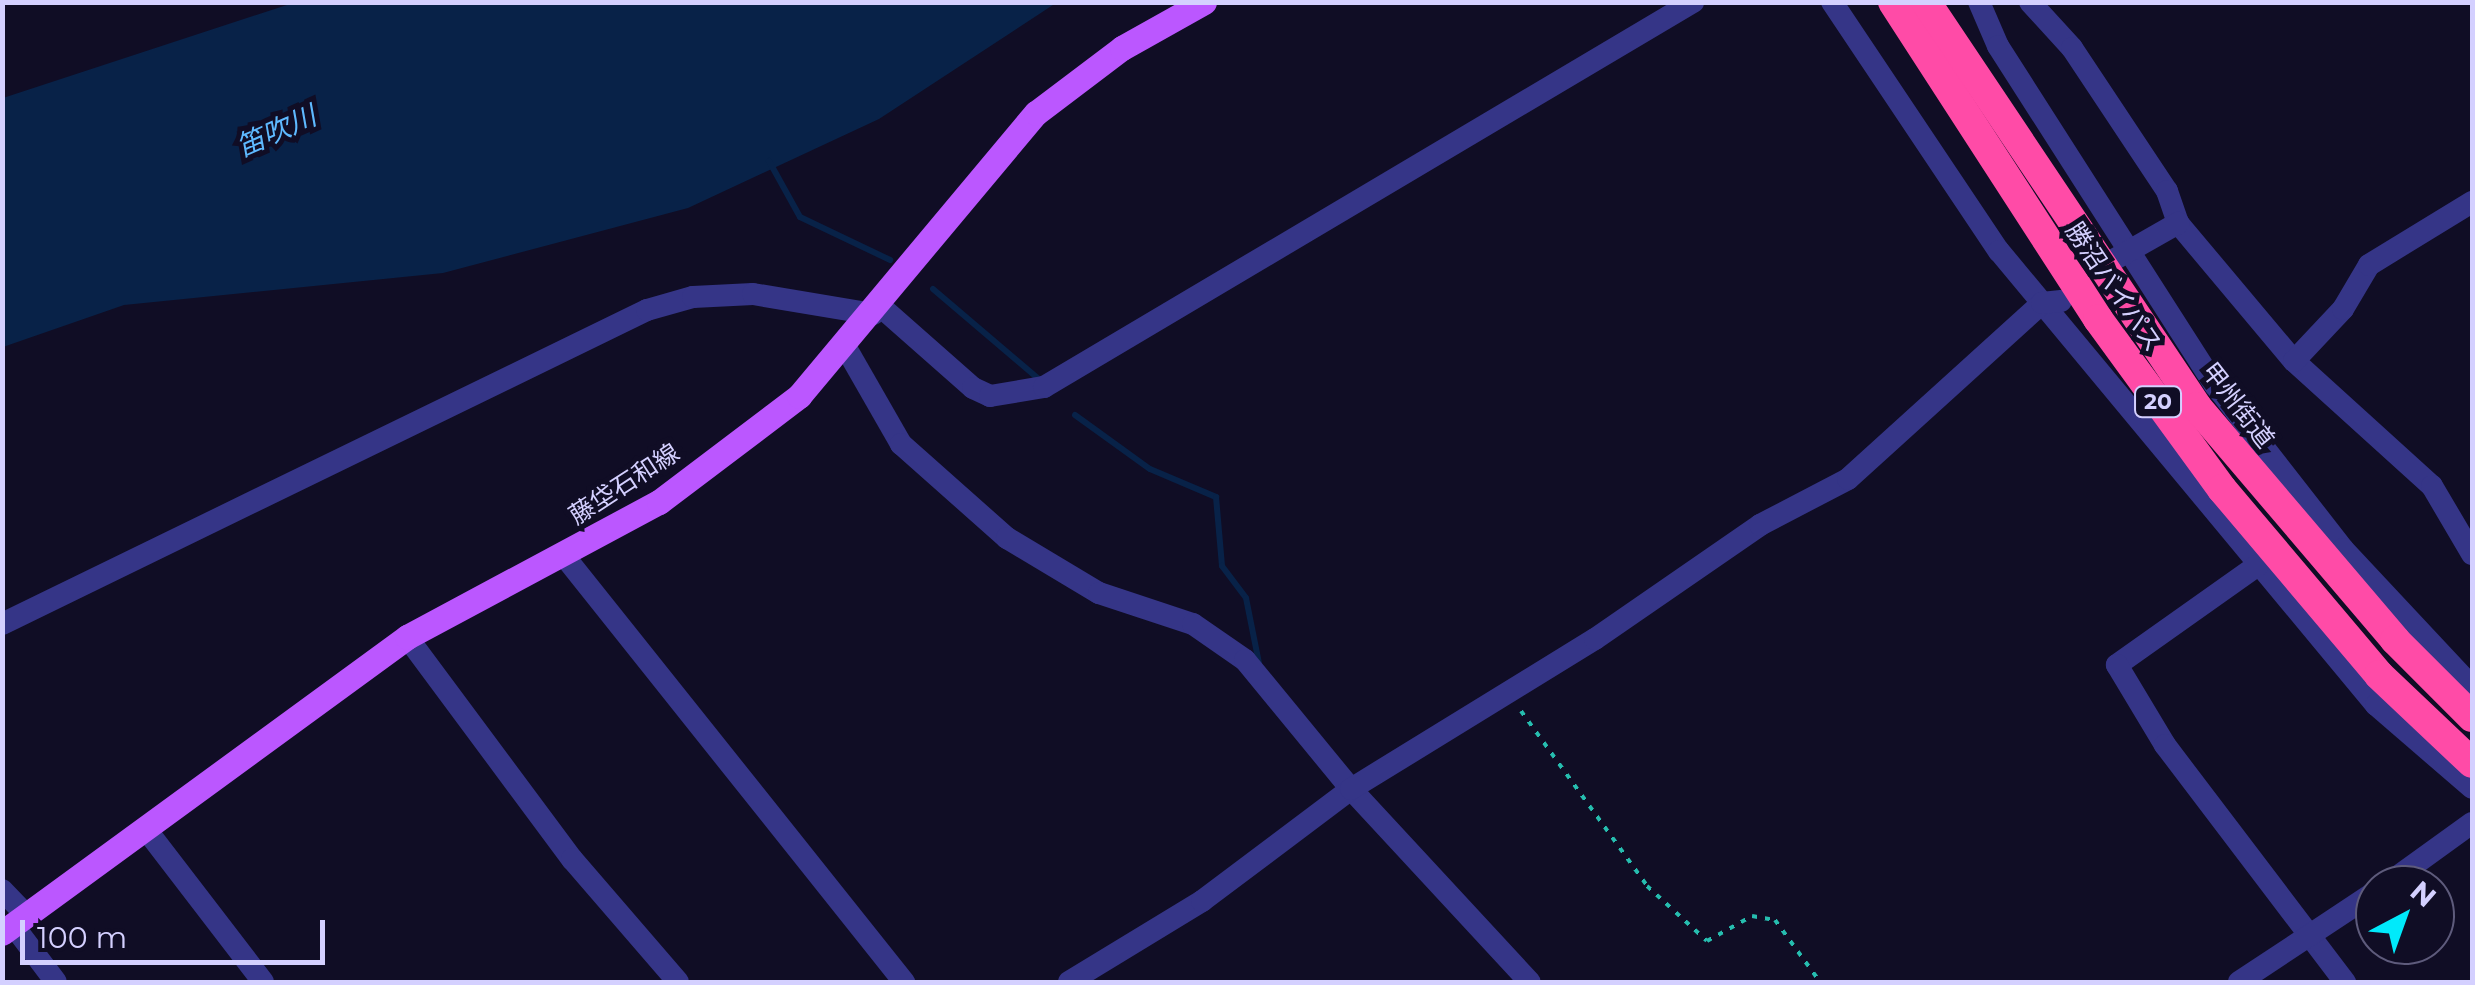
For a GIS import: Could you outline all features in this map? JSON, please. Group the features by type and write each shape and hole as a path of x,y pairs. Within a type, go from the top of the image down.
{"highway":[{"name":"勝沼バイパス","path":"1893,2 2098,319 2222,489 2379,675 2472,763"},
{"name":"甲州街道","path":"1926,2 2198,408 2395,640 2472,717"}],"main road":[{"name":"藤垈石和線","path":"14,924 407,637 566,556 659,502 799,396 846,348 968,191 1036,113 1080,76 1204,2"}],"street":[{"path":"2,624 647,310 693,297 753,294 878,308 973,388 990,396 1044,387 1693,2"},
{"path":"1832,2 1999,251 2051,302 2258,566 2376,705 2472,788"},
{"path":"1979,2 1998,46 2124,255 2226,400 2342,549 2472,688"},
{"path":"2030,2 2093,80 2167,191 2178,223 2294,361 2464,512 2472,554"},
{"path":"2294,361 2343,309 2369,264 2472,202"},
{"path":"2124,255 2178,223"},
{"path":"1069,982 1202,901 1351,790 1760,525 1848,479 2051,302"},
{"path":"846,348 901,444 956,497 1007,538 1098,593 1193,624 1245,660 1351,790 1530,982"},
{"path":"566,556 904,982"},
{"path":"2258,566 2117,665 2165,745 2345,982"},
{"path":"407,637 572,858 678,982"},
{"path":"2414,865 2472,823"},
{"path":"145,828 263,982"},
{"path":"2,890 14,924 56,982"},
{"path":"2239,982 2355,904"}],"path":[{"path":"1504,692 1548,741 1647,886 1708,941 1752,916 1775,920 1820,982"}],"water":[{"name":"笛吹川","path":"296,2 1056,3 879,119 688,208 443,273 124,305 3,347 3,98"}],"waterway":[{"path":"769,161 800,217 890,260"},
{"path":"933,289 1040,380"},
{"path":"1075,415 1150,469 1216,497 1222,566 1246,598 1259,663"}]}
